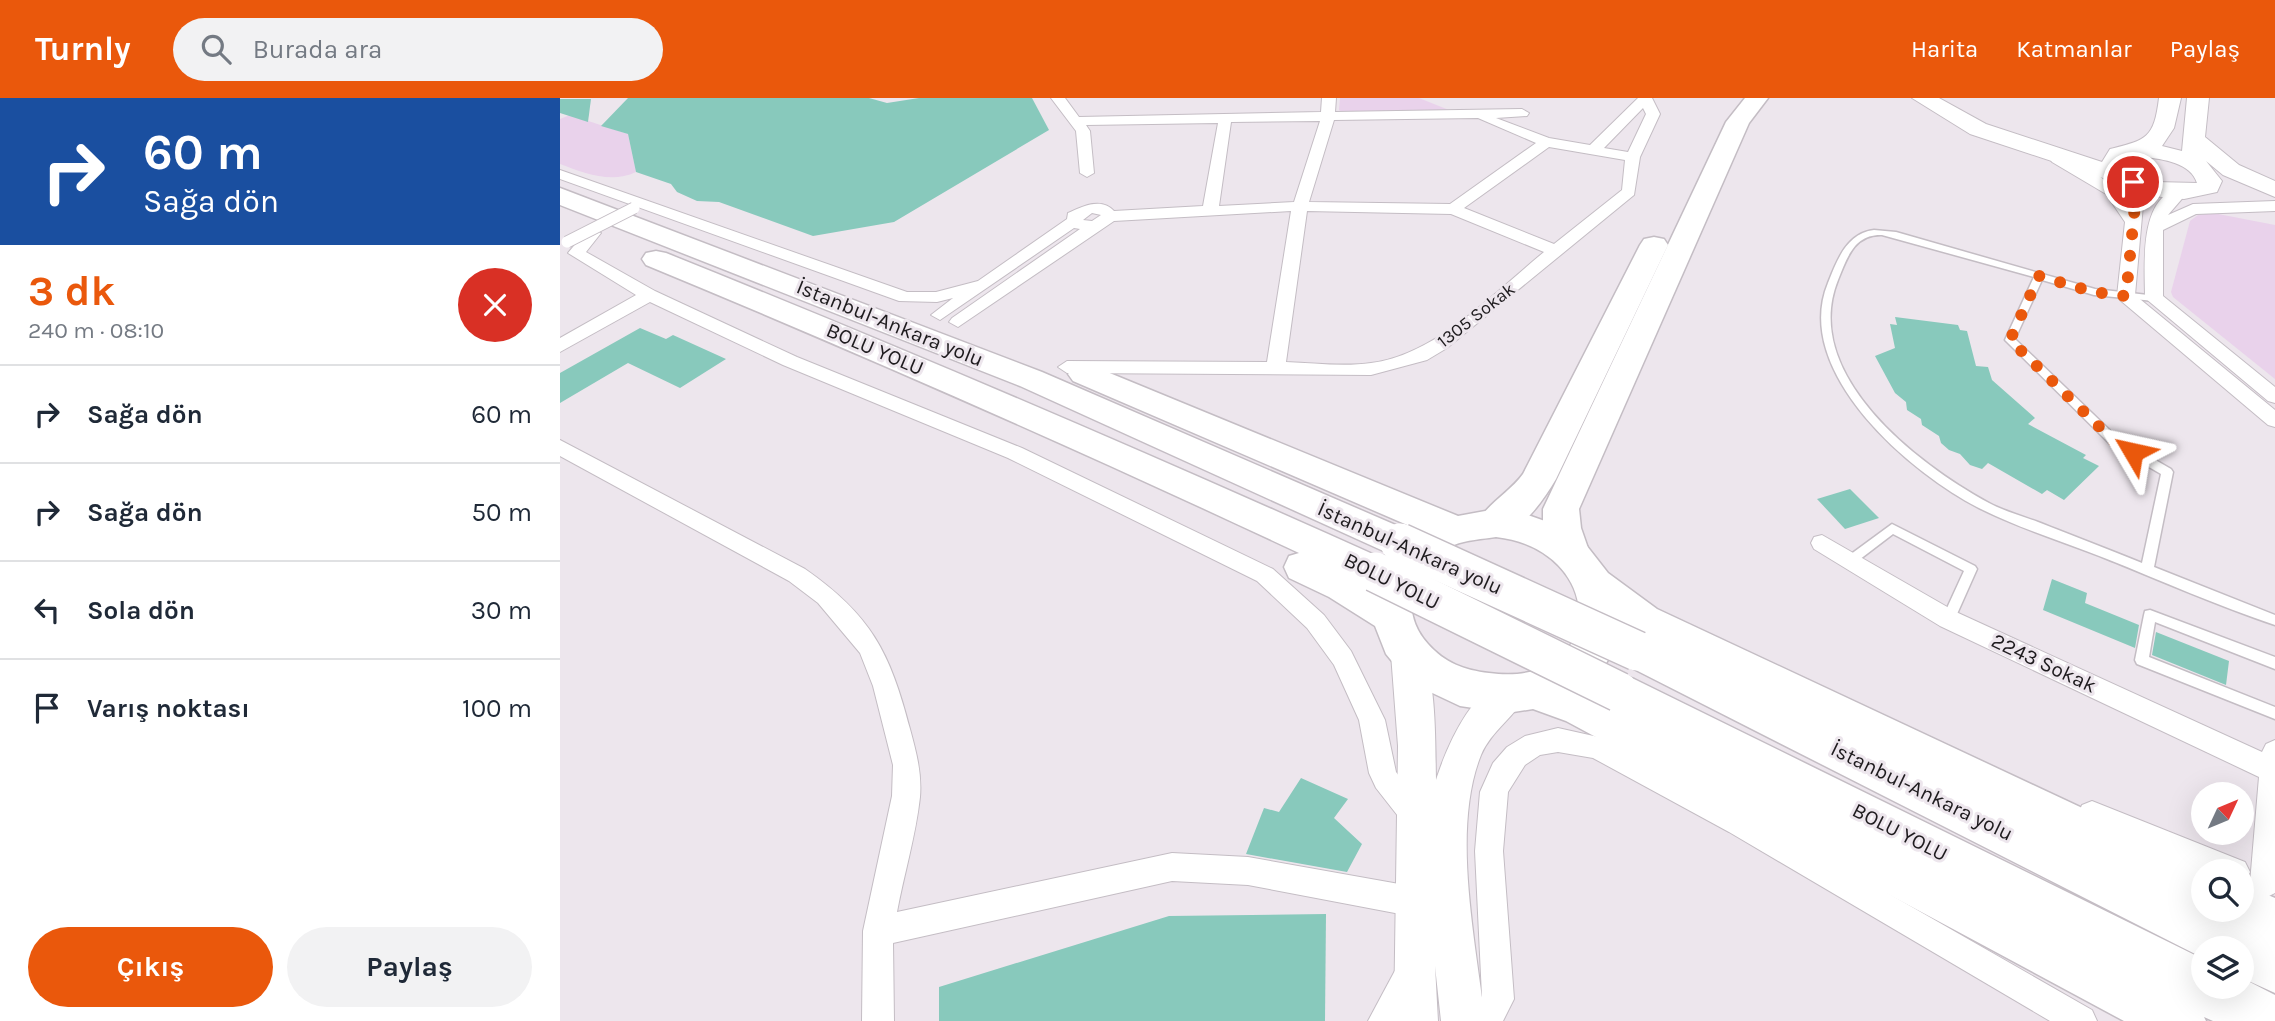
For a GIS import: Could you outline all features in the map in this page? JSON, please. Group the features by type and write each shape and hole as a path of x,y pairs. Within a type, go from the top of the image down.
{"highway":[{"path":"1496,523 1528,494 1538,478 1717,117 1732,98"},
{"path":"1570,551 1561,509 1738,122 1756,98"},
{"name":"İstanbul-Ankara yolu","path":"560,196 1031,379 1387,557"},
{"name":"BOLU YOLU","path":"574,231 676,268 889,354 1134,461 1387,557 1628,671 2191,980"},
{"path":"676,268 787,333 1331,580 1390,615"},
{"path":"789,283 949,319 1453,529"},
{"path":"1522,693 1560,681 1580,666 1594,647 1602,627 1603,606 1597,585 1586,567 1570,551 1531,530 1496,523 1453,529 1430,539 1411,553 1397,571 1390,592 1390,615 1396,635 1408,654 1428,672 1451,685 1479,693 1522,693 1581,708 2179,1021"},
{"path":"1597,585 1643,621 1992,786 2191,884"},
{"name":"İstanbul-Ankara yolu","path":"1628,671 2211,936"},
{"name":"İstanbul-Ankara yolu","path":"2254,956 2275,967"},
{"name":"BOLU YOLU","path":"2226,999 2268,1021"}],"main road":[{"path":"1923,98 1964,122 2039,144 2115,147 2170,155 2196,181 2275,206"},
{"path":"1950,98 1980,116 2039,144 2130,180 2196,181 2275,192"},
{"path":"2039,144 2115,147 2162,134 2170,98"},
{"path":"2196,181 2193,138 2198,98"},
{"path":"2115,147 2140,139 2165,126"},
{"path":"2193,138 2231,170 2275,192"},
{"path":"2115,147 2113,165 2130,180"},
{"path":"1408,654 1417,708 1416,902 1412,970 1416,1021"},
{"path":"1463,1021 1451,885 1450,835 1455,780 1474,734 1522,693"}],"street":[{"path":"1058,98 1083,131 1090,202"},
{"path":"1275,370 1300,206 1328,117 1329,98"},
{"path":"1593,150 1645,98"},
{"name":"1305 Sokak","path":"1067,367 1371,369 1420,356 1441,345 1629,192 1633,157 1653,114 1645,98"},
{"path":"1076,121 1477,115 1520,105 1525,134"},
{"path":"1477,115 1546,142 1633,157"},
{"path":"1210,211 1226,119"},
{"path":"1453,209 1546,142"},
{"path":"2039,144 2107,185 2126,205 2133,222"},
{"path":"560,174 905,297 937,298 981,285"},
{"path":"2130,180 2133,222 2126,296 2275,420"},
{"path":"2196,181 2163,207 2154,228 2154,298 2275,397"},
{"path":"949,319 1090,202"},
{"path":"949,319 981,285 1090,202 1210,211 1300,206 1453,209 1556,251"},
{"path":"2154,228 2193,209 2275,206"},
{"path":"634,208 574,231 576,253 649,295 790,361 1015,453 1265,575 1301,605 1340,655 1372,719 1384,776 1417,819"},
{"path":"560,346 649,295"},
{"path":"560,447 797,575 826,596 870,646 886,686 906,765 906,796 878,931 878,1021"},
{"name":"2243 Sokak","path":"1822,543 1948,619 2274,761"},
{"path":"1486,1021 1499,999 1489,850 1494,792 1503,772 1516,756 1534,744 1558,740 1598,747 1739,822 2081,1021"},
{"path":"2260,896 2274,761"},
{"path":"1992,786 2044,795 2203,859"},
{"path":"878,931 1172,867 1248,871 1416,902"},
{"path":"1384,1021 1412,970"}],"lane":[{"path":"2154,298 2094,292 1893,234 1865,233 1858,236 1836,270 1825,300 1824,328 1832,355 1878,428 1907,455 1946,484 1987,507 2275,620"},
{"path":"2039,276 2010,340 2115,442 2167,472 2147,571"},
{"path":"1851,560 1892,528 1971,569 1948,619"},
{"path":"2275,663 2150,615 2142,660 2275,713"}],"shaded area":[{"path":"1340,98 1419,98 1449,110 1450,113 1346,114 1339,110"},
{"path":"570,115 628,134 636,172 607,177 588,174 560,164 560,119"},
{"path":"2213,213 2275,225 2275,379 2173,297 2171,292 2190,221 2198,215"}],"building":[{"path":"628,98 869,98 887,103 919,98 1032,98 1049,130 894,222 813,236 719,202 697,201 677,192 671,184 636,172 628,134 601,126"},
{"path":"560,99 591,99 588,122 560,113"},
{"path":"1895,317 1958,325 1960,330 1967,331 1976,366 1988,367 1992,380 2035,418 2028,424 2086,455 2083,458 2099,466 2064,500 2047,490 2042,494 1988,463 1982,469 1970,465 1960,454 1949,450 1941,443 1939,436 1922,425 1921,419 1907,410 1906,402 1895,393 1875,356 1895,348 1890,324 1897,325"},
{"path":"640,328 666,339 673,335 726,359 680,388 628,363 560,403 560,373"},
{"path":"1850,489 1879,518 1845,529 1817,499"},
{"path":"2052,579 2087,593 2085,603 2139,625 2135,648 2043,610"},
{"path":"2156,632 2229,661 2226,685 2152,655"},
{"path":"1301,778 1348,799 1334,818 1362,844 1347,872 1246,854 1264,808 1279,812"},
{"path":"1326,914 1325,1021 939,1021 939,987 1169,916"}],"route":[{"path":"2133,182 2135,205 2126,296 2094,292 2039,276 2010,340 2115,442 2133,452"}]}
